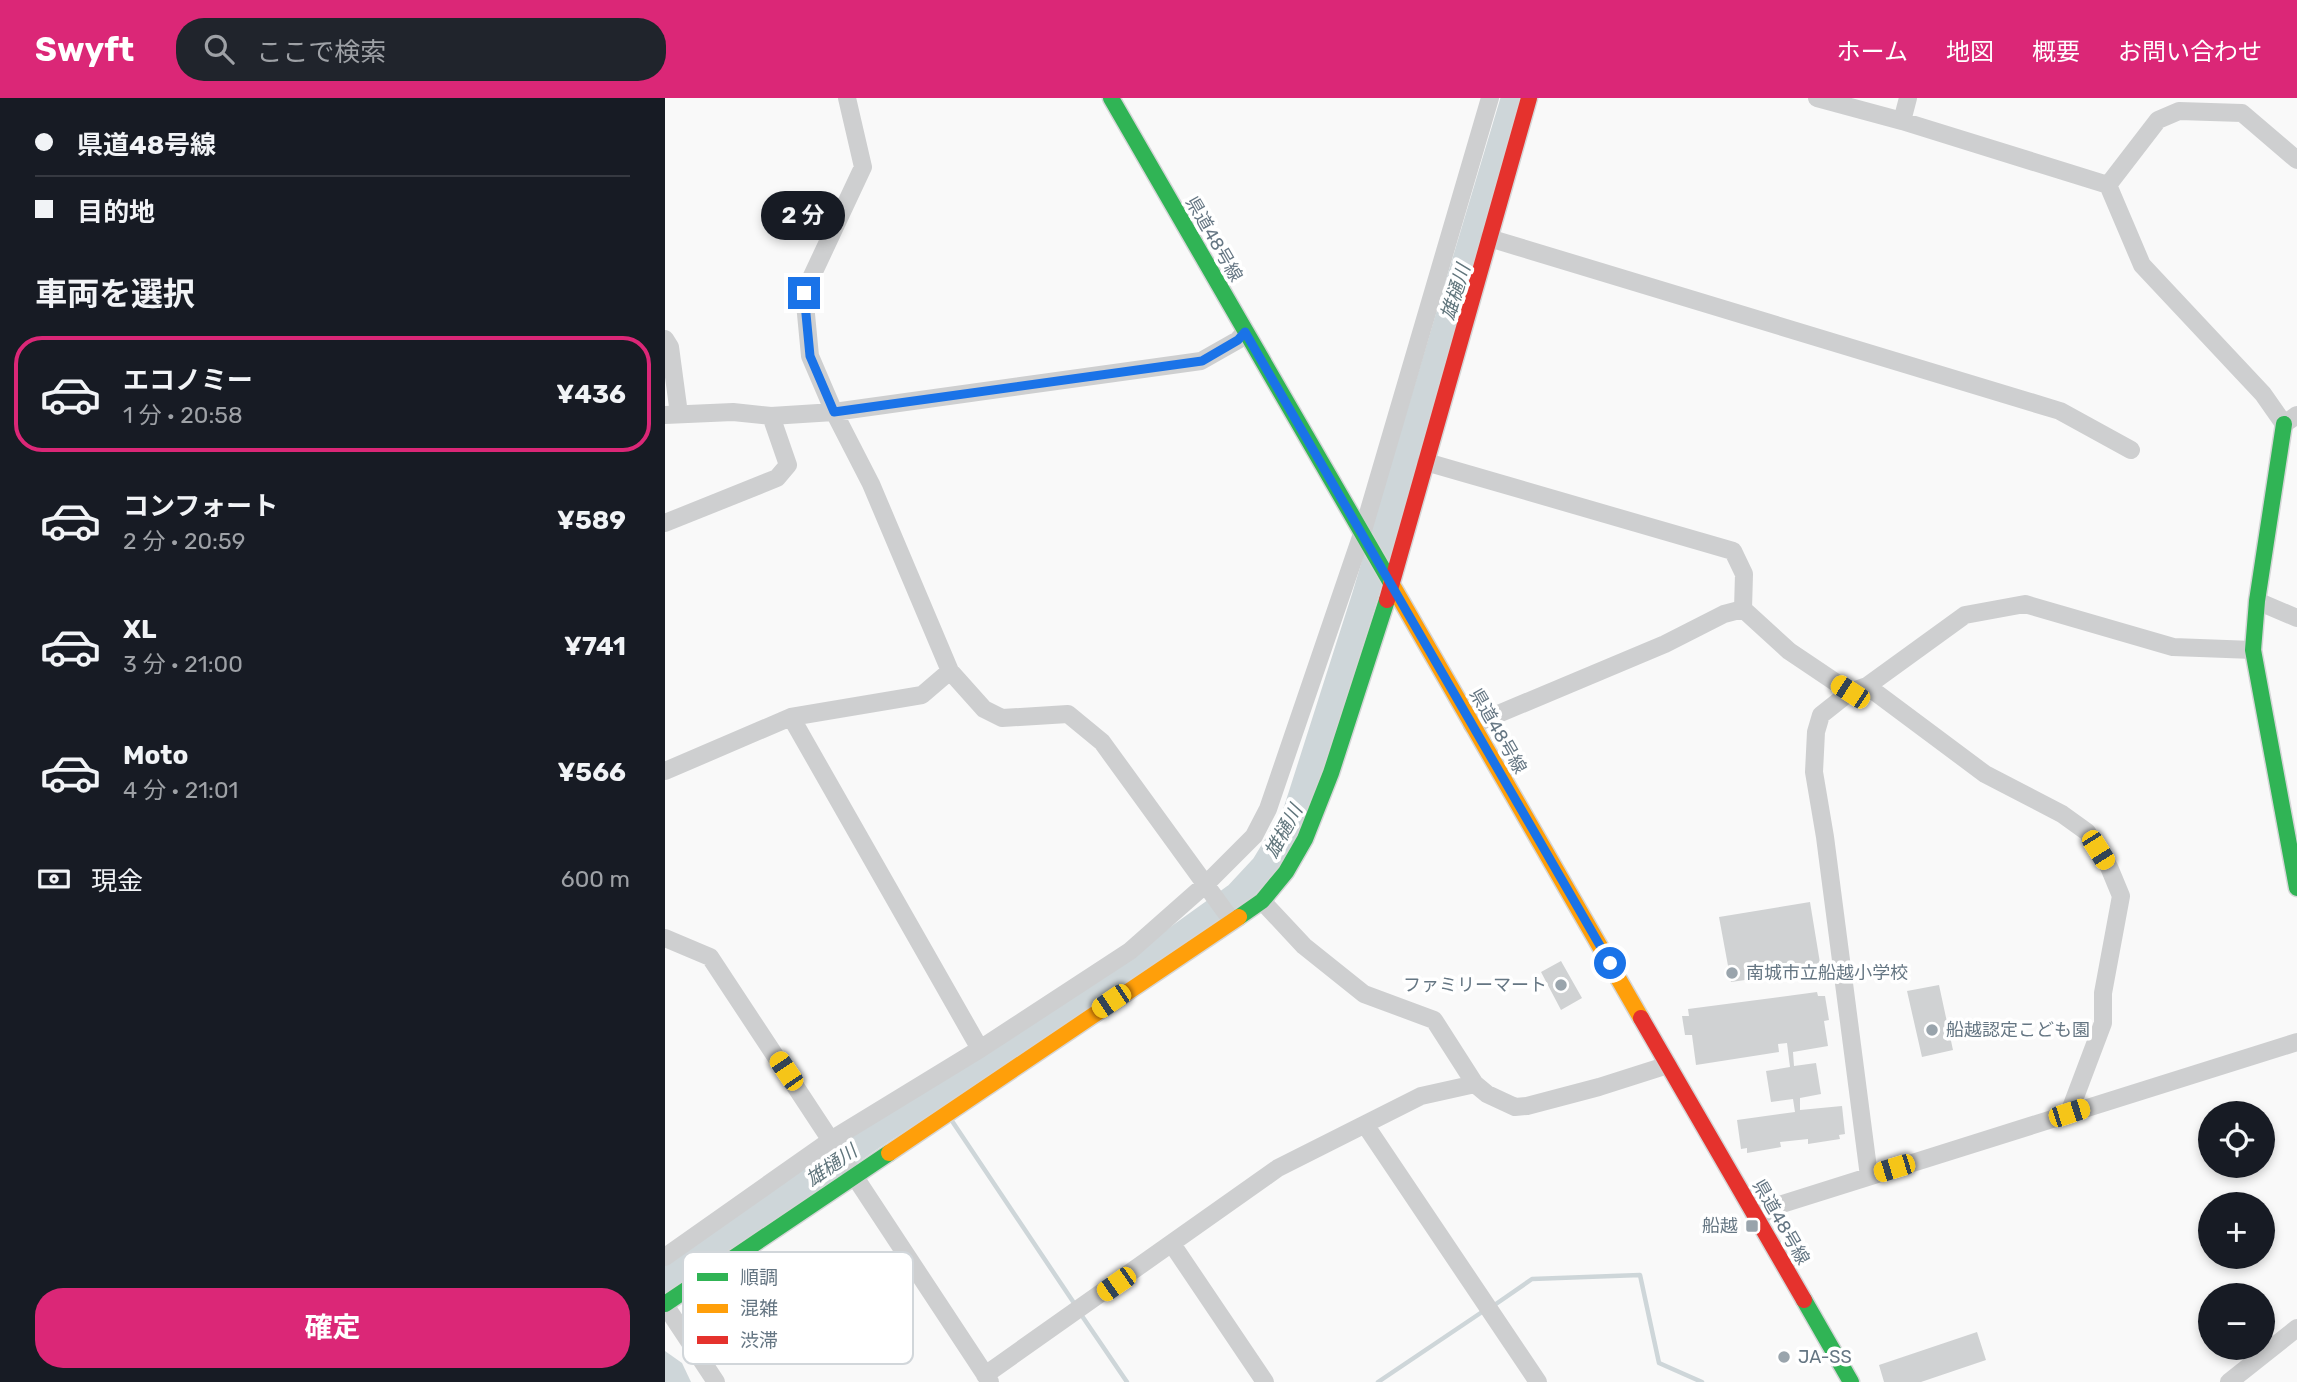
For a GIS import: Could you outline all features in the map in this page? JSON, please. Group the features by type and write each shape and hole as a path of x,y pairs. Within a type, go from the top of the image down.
{"street":[{"path":"847,98 863,167 804,293 810,356 834,412 871,484 950,671 984,709 1002,718 1068,714 1102,742 1207,883 1232,921"},
{"path":"665,1257 831,1140 980,1049 1130,951 1207,883 1254,836 1268,809 1365,539 1490,98"},
{"path":"744,1252 1262,901 1286,873 1305,839 1331,773 1426,462 1529,98"},
{"path":"1817,98 1902,121 2108,185 2142,265 2290,420 2257,601 2253,650 2297,888"},
{"path":"1902,121 1908,98"},
{"name":"県道48号線","path":"1119,101 1245,332 1851,1382"},
{"path":"2108,185 2158,120 2179,111 2242,113 2297,160"},
{"path":"1489,238 2060,411 2131,450"},
{"path":"665,339 670,346 672,414 733,412 771,416 834,412 1202,361 1238,340 1245,332"},
{"path":"665,523 778,478 788,465 771,416"},
{"path":"1426,462 1733,551 1744,574 1743,609 1789,651 1859,689 1985,774 2062,814 2087,832 2109,867 2121,896 2103,993 2103,1023 2069,1113"},
{"path":"2257,601 2297,618"},
{"path":"1869,1176 1827,850 1814,772 1816,732 1821,715 1965,615 2025,604 2173,647 2253,650"},
{"path":"1472,724 1665,644 1724,614 1743,609"},
{"path":"665,771 791,717 922,695 950,671"},
{"path":"791,717 980,1049"},
{"path":"1262,901 1304,946 1364,994 1434,1020 1475,1084 1487,1094 1515,1107 1527,1106 1668,1065"},
{"path":"665,938 710,957 904,1252"},
{"path":"1757,1217 1779,1205 2297,1042"},
{"path":"913,1266 988,1379 1278,1168 1421,1096 1475,1084"},
{"path":"1366,1126 1538,1382"},
{"path":"1172,1244 1265,1382"},
{"path":"683,1293 665,1305 683,1332"},
{"path":"2228,1382 2297,1328"},
{"path":"704,1364 716,1382"}],"shaded area":[{"path":"665,1351 682,1363 691,1382 665,1382"}],"building":[{"path":"1810,902 1821,969 1731,982 1719,917"},
{"name":"ファミリーマート","path":"1561,961 1582,998 1561,1010 1541,972"},
{"path":"1939,985 1953,1050 1922,1057 1907,991"},
{"path":"1817,992 1818,996 1825,996 1829,1020 1824,1021 1828,1046 1793,1052 1794,1066 1816,1063 1821,1094 1800,1098 1800,1110 1842,1106 1845,1134 1839,1135 1840,1139 1808,1144 1808,1139 1780,1142 1781,1147 1747,1153 1747,1148 1741,1149 1737,1120 1795,1112 1793,1099 1771,1102 1766,1071 1790,1067 1787,1043 1778,1044 1779,1052 1696,1065 1692,1035 1685,1035 1682,1016 1689,1016 1688,1009"},
{"path":"1977,1332 1986,1360 1921,1382 1884,1382 1879,1365"}],"waterway":[{"name":"雄樋川","path":"707,1252 872,1137 1148,959 1237,895 1264,866 1295,815 1365,596 1514,98"},
{"path":"936,1097 943,1108"},
{"path":"950,1118 1076,1306"},
{"name":"雄樋川","path":"665,1281 683,1268"},
{"path":"1493,1306 1532,1279 1640,1275 1659,1363 1702,1382"},
{"path":"1378,1382 1485,1310"},
{"path":"1080,1313 1127,1382"}],"traffic: fast":[{"path":"1111,98 1391,583"},
{"path":"2284,424 2257,601 2253,650 2297,888"},
{"path":"1239,917 1262,901 1286,872 1305,839 1331,773 1387,600"},
{"path":"742,1252 889,1153"},
{"path":"665,1304 683,1292"},
{"path":"1804,1300 1851,1382"}],"traffic: slow":[{"path":"1391,583 1641,1018"},
{"path":"889,1153 1239,917"}],"traffic: jam":[{"path":"1387,600 1529,98"},
{"path":"1641,1018 1804,1300"}],"place":[{"name":"南城市立船越小学校","path":"1732,973"},
{"name":"ファミリーマート","path":"1561,985"},
{"name":"船越認定こども園","path":"1932,1030"},
{"name":"船越","path":"1752,1226"},
{"name":"JA-SS","path":"1784,1357"}],"route":[{"path":"804,293 810,356 834,412 1202,361 1238,340 1245,332 1610,963"}]}
